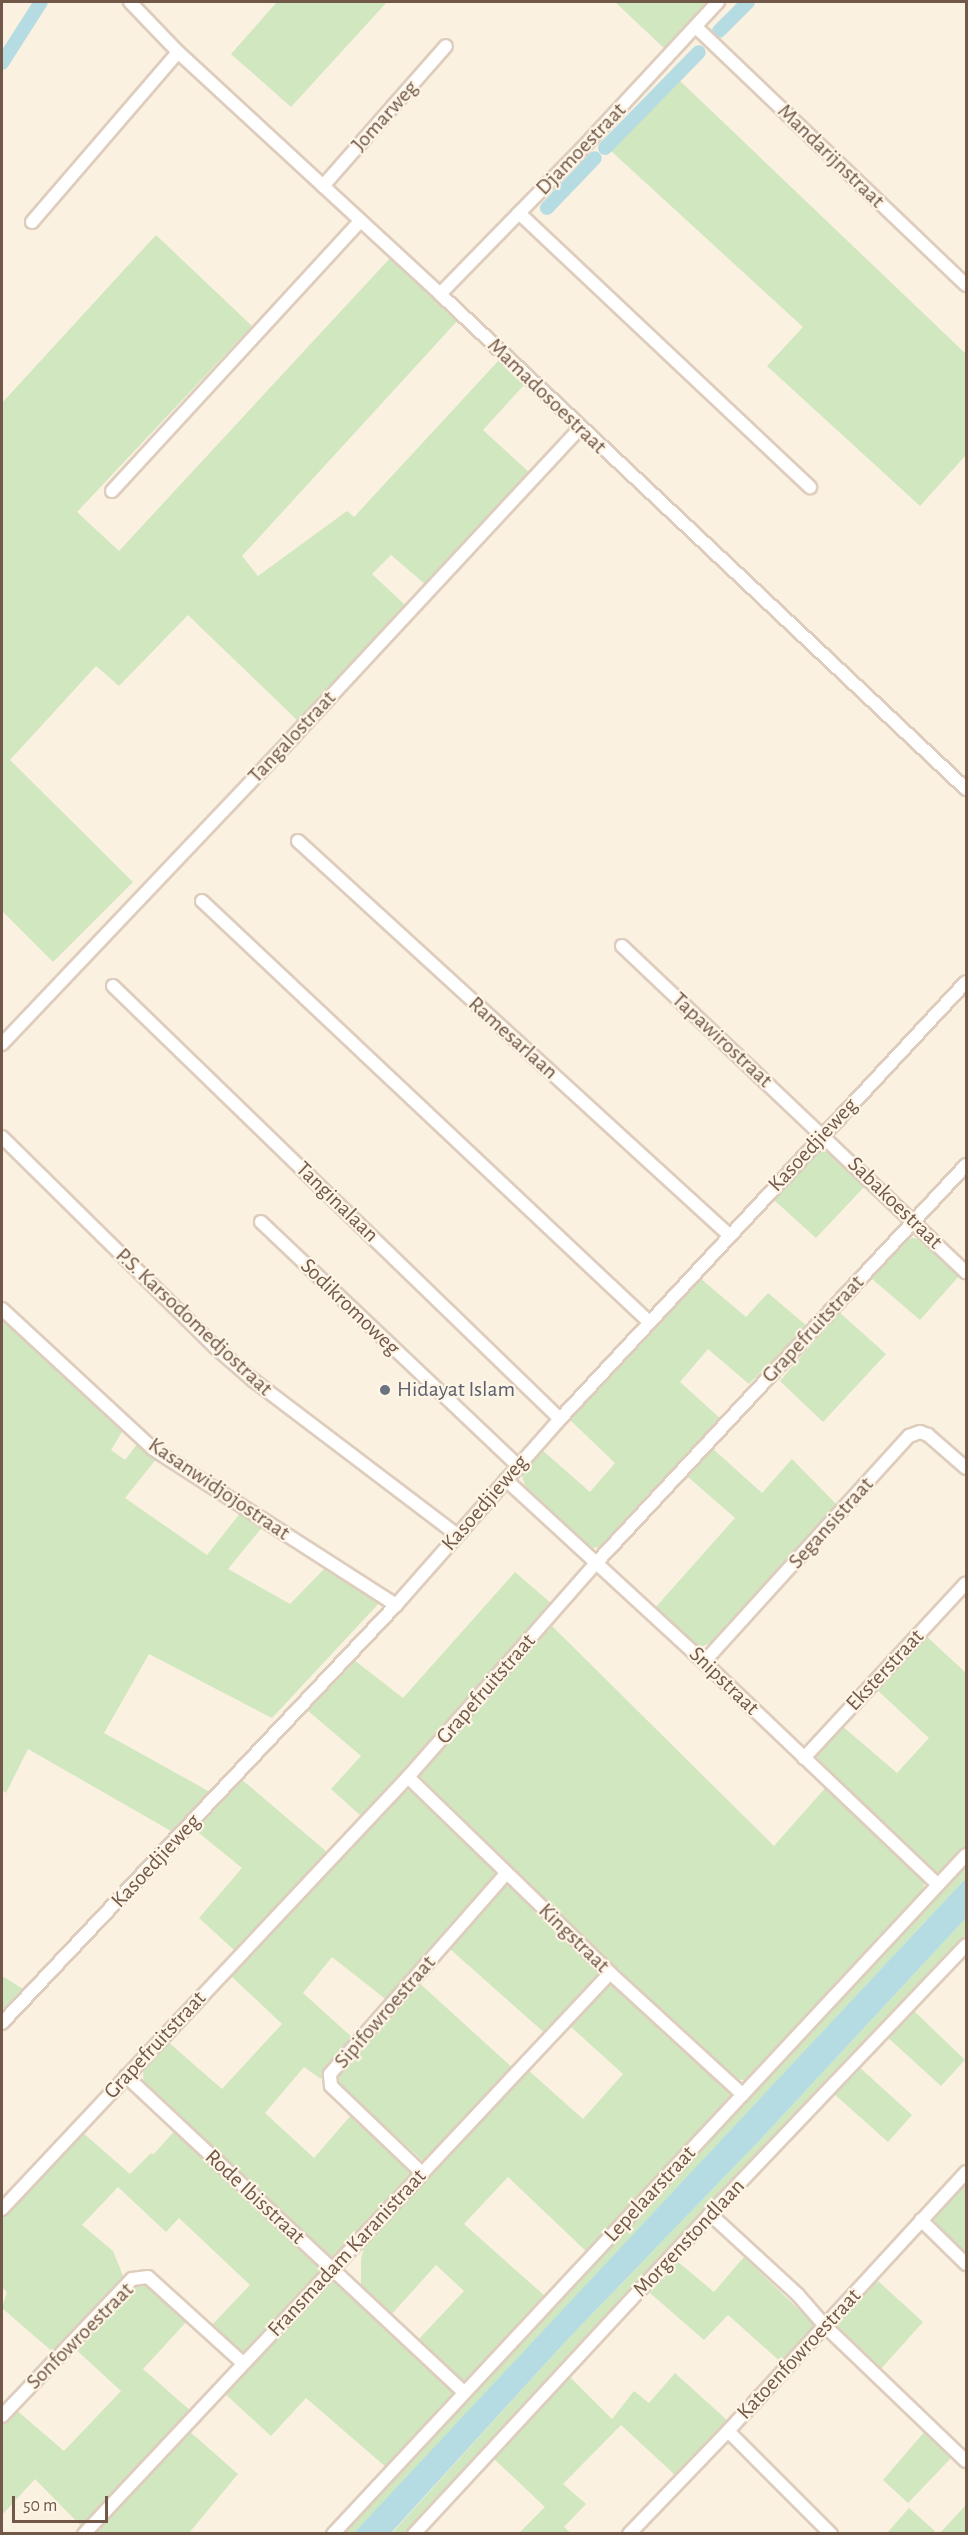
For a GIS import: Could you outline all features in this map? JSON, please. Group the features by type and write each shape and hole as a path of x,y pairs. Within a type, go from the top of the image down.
{"street":[{"name":"Mamadosoestraat","path":"130,2 178,52 440,294 966,789"},
{"name":"Djamoestraat","path":"440,294 718,2"},
{"name":"Mandarijnstraat","path":"696,27 966,285"},
{"name":"Jomarweg","path":"323,186 446,46"},
{"path":"32,222 178,52"},
{"path":"519,213 810,486"},
{"path":"112,490 360,220"},
{"name":"Tangalostraat","path":"2,1044 294,736 580,428"},
{"name":"Ramesarlaan","path":"298,841 729,1235"},
{"path":"202,902 649,1322"},
{"name":"Tapawirostraat","path":"622,946 823,1134"},
{"name":"Kasoedjieweg","path":"2,2023 396,1605 560,1419 966,982"},
{"name":"Tanginalaan","path":"113,986 560,1419"},
{"name":"Sabakoestraat","path":"823,1134 966,1272"},
{"name":"P.S. Karsodomedjostraat","path":"2,1137 216,1348 253,1380 458,1535"},
{"name":"Grapefruitstraat","path":"2,2209 408,1777 597,1562 966,1165"},
{"name":"Sodikromoweg","path":"261,1222 518,1466"},
{"name":"Kasanwidjojostraat","path":"2,1309 153,1449 396,1605"},
{"name":"Segansistraat","path":"704,1662 909,1436 920,1432 928,1435 966,1468"},
{"name":"Snipstraat","path":"506,1480 704,1662 938,1885"},
{"name":"Eksterstraat","path":"804,1758 966,1583"},
{"name":"Kingstraat","path":"408,1777 610,1973 743,2095"},
{"name":"Lepelaarstraat","path":"333,2534 966,1855"},
{"name":"Sipifowroestraat","path":"422,2173 331,2086 330,2074 506,1874"},
{"name":"Morgenstondlaan","path":"414,2534 710,2214 966,1945"},
{"name":"Fransmadam Karanistraat","path":"84,2534 610,1973"},
{"name":"Rode Ibisstraat","path":"126,2076 464,2392"},
{"name":"Katoenfowroestraat","path":"629,2534 728,2431 966,2172"},
{"path":"710,2214 798,2295 825,2326 966,2461"},
{"path":"921,2220 966,2264"},
{"name":"Sonfowroestraat","path":"2,2416 132,2279 148,2277 243,2363"},
{"path":"728,2431 826,2532"}],"green space":[{"path":"277,2 387,2 291,107 231,54"},
{"path":"615,2 712,2 666,50"},
{"path":"678,79 966,354 966,455 920,506 767,366 803,327 610,150"},
{"path":"156,235 252,326 77,512 119,551 392,256 459,319 242,556 258,576 347,511 354,517 500,359 525,384 483,430 531,474 425,584 391,555 372,574 405,605 299,722 188,615 119,686 96,666 10,760 133,882 53,962 2,911 2,403"},
{"path":"829,1151 865,1186 816,1238 774,1200 816,1152"},
{"path":"912,1238 920,1239 959,1276 920,1320 871,1278 905,1241"},
{"path":"700,1278 746,1317 768,1293 807,1326 749,1384 708,1349 680,1382 722,1420 602,1547 590,1548 525,1486 521,1472 541,1449 590,1492 615,1463 569,1419"},
{"path":"839,1312 886,1354 823,1422 780,1381"},
{"path":"2,1317 123,1430 111,1450 125,1460 138,1443 157,1458 125,1498 207,1555 242,1511 264,1525 228,1569 290,1604 327,1566 382,1600 272,1718 149,1654 104,1733 210,1792 171,1831 28,1749 6,1793 2,1790"},
{"path":"712,1448 762,1493 792,1459 837,1505 710,1643 701,1647 690,1642 655,1608 735,1518 687,1476"},
{"path":"515,1572 553,1605 361,1816 331,1789 361,1756 307,1710 354,1660 403,1698"},
{"path":"552,1626 774,1846 826,1787 920,1875 924,1883 923,1894 750,2081 736,2079 421,1784 419,1775"},
{"path":"924,1634 966,1673 966,1848 940,1873 932,1871 834,1779 819,1761 816,1752 841,1725 897,1773 929,1738 875,1688"},
{"path":"240,1778 327,1852 234,1950 199,1918 242,1868 194,1829"},
{"path":"412,1789 497,1871 497,1879 388,2001 332,1957 303,1993 354,2039 321,2079 304,2067 265,2113 314,2158 352,2114 411,2168 412,2176 410,2182 340,2255 331,2257 323,2254 144,2084 143,2074 146,2063 167,2041 222,2089 282,2024 230,1975 397,1795"},
{"path":"966,1861 966,1878 384,2502 354,2533 338,2534"},
{"path":"502,1885 516,1886 601,1971 600,1979 548,2036 450,1949 450,1943"},
{"path":"966,1918 966,1935 408,2533 391,2534 567,2340 760,2140"},
{"path":"2,1976 23,1989 2,2011"},
{"path":"416,1980 516,2071 429,2159 422,2160 338,2083 336,2074"},
{"path":"612,1984 620,1986 726,2083 732,2093 728,2104 588,2253 508,2177 464,2224 546,2297 471,2378 464,2381 454,2377 418,2340 464,2291 436,2265 391,2315 361,2288 361,2260 366,2238 528,2070 583,2119 623,2074 570,2026 604,1988"},
{"path":"910,2007 965,2060 941,2086 885,2035"},
{"path":"857,2065 912,2115 888,2142 833,2093"},
{"path":"176,2129 322,2265 321,2275 250,2350 243,2354 233,2350 210,2327 250,2285 179,2218 166,2232 118,2187 82,2225 113,2251 124,2278 54,2353 2,2308 7,2292 2,2287 2,2218 82,2132 130,2174 151,2153 154,2154"},
{"path":"964,2183 966,2186 966,2257 935,2225 934,2217"},
{"path":"744,2257 814,2324 813,2335 783,2364 728,2315 704,2340 650,2293 677,2261 714,2292"},
{"path":"338,2281 449,2383 453,2392 452,2400 387,2468 306,2398 271,2436 223,2392 323,2283"},
{"path":"878,2281 923,2322 880,2370 837,2329 838,2321"},
{"path":"143,2282 150,2284 188,2320 143,2369 192,2412 83,2528 35,2479 2,2515 2,2423 15,2409 64,2451 121,2391 72,2346 129,2286"},
{"path":"675,2373 728,2421 675,2475 621,2425 563,2484 586,2504 564,2527 571,2533 519,2533 545,2507 492,2457 567,2374 612,2419 634,2391 649,2403"},
{"path":"926,2430 953,2456 908,2503 883,2480"},
{"path":"189,2431 238,2474 189,2533 92,2534"},
{"path":"966,2505 966,2533 940,2533"},
{"path":"909,2508 935,2531 933,2533 887,2533"}],"water":[{"path":"966,1878 966,1918 760,2140 567,2340 391,2533 354,2533"}],"waterway":[{"path":"2,63 41,2"},
{"path":"719,31 748,2"},
{"path":"605,148 699,52"},
{"path":"547,208 595,158"}],"place":[{"name":"Hidayat Islam","path":"385,1390"}]}
